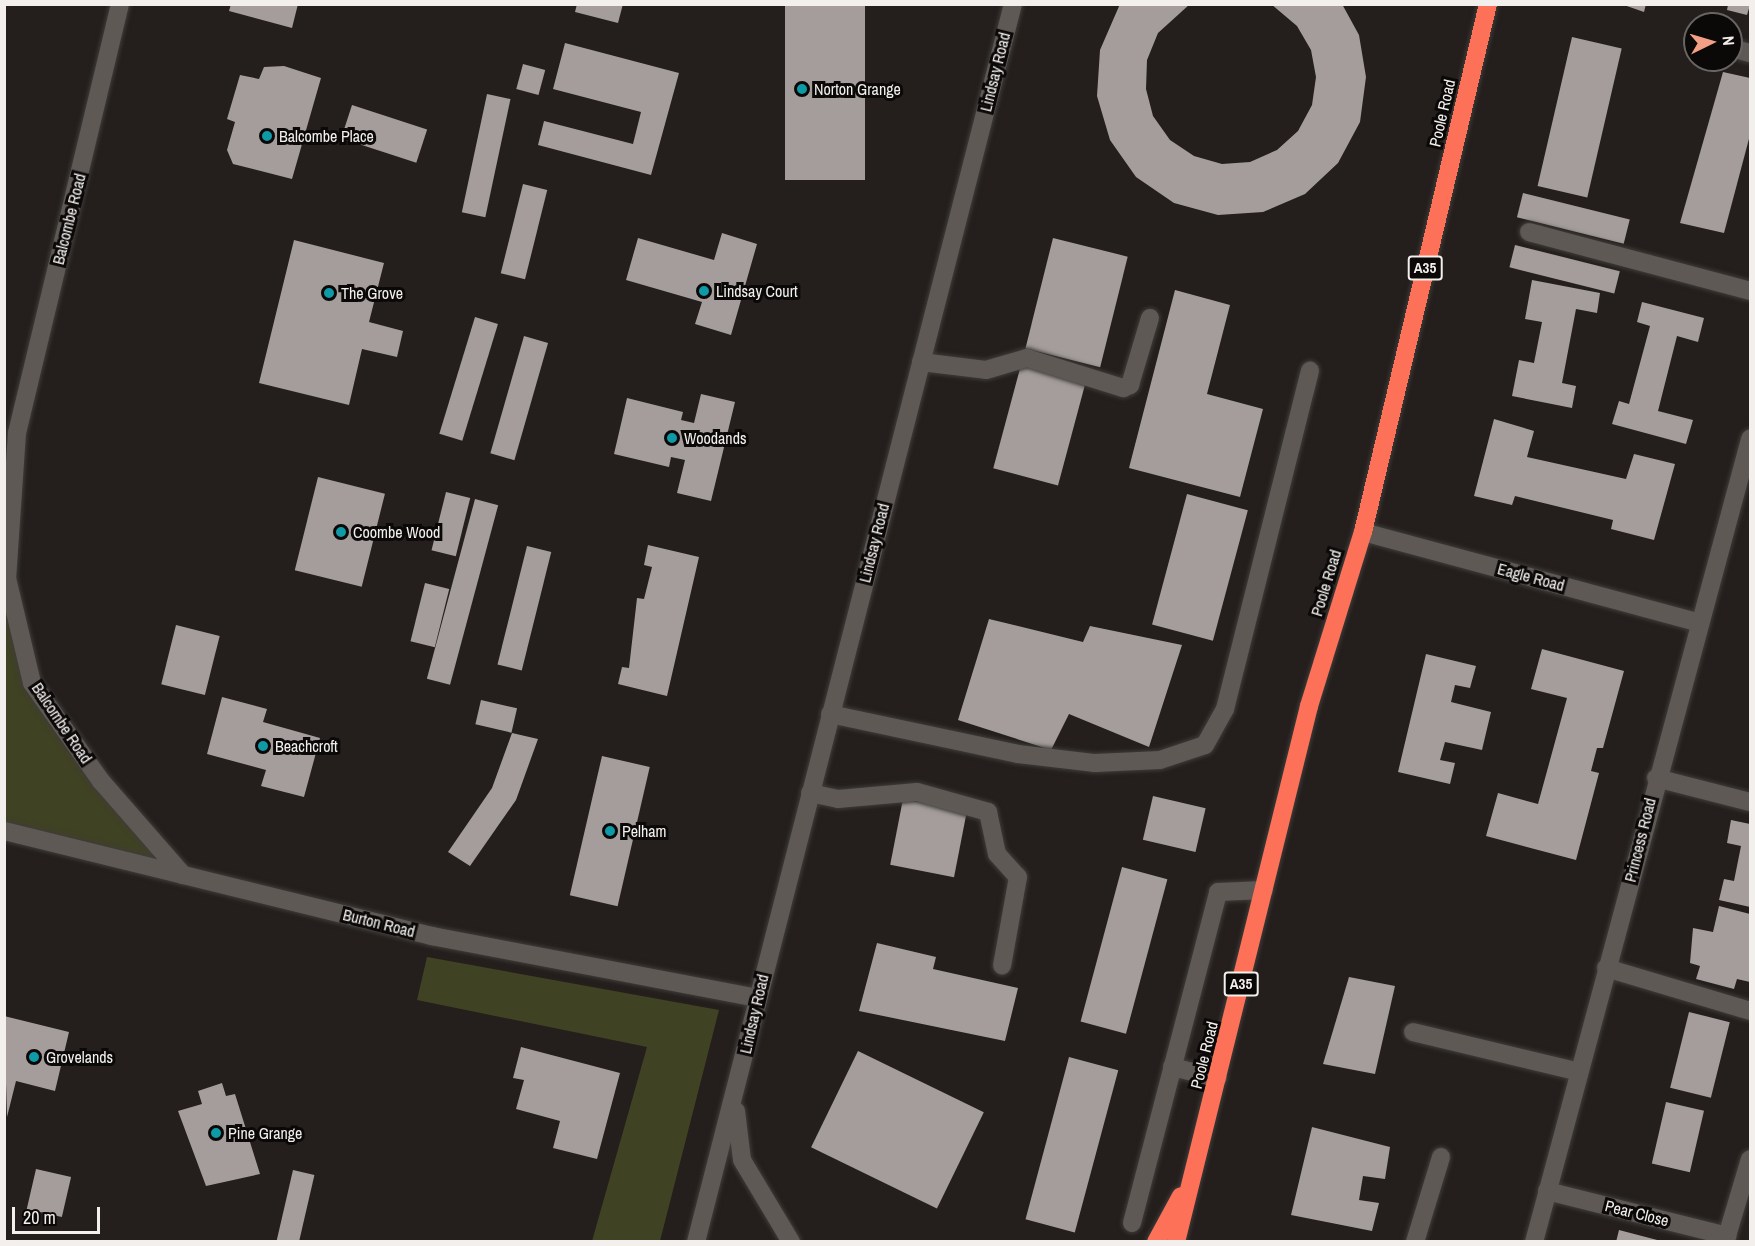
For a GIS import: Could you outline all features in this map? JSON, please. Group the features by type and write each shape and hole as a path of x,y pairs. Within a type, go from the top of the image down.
{"highway":[{"name":"Poole Road","path":"1176,1242 1309,706 1363,532 1488,4"},
{"name":"Poole Road","path":"1156,1242 1195,1172"}],"street":[{"name":"Balcombe Road","path":"120,4 18,433 7,578 32,683 101,781 183,875"},
{"name":"Lindsay Road","path":"696,1242 1013,4"},
{"path":"1529,232 1750,291"},
{"path":"921,362 986,370 1027,358 1123,388 1130,385 1150,318"},
{"path":"830,714 1018,754 1095,763 1160,760 1204,745 1225,709 1310,370"},
{"name":"Balcombe Road","path":"4,456 18,433"},
{"name":"Princess Road","path":"1534,1242 1656,778 1750,439"},
{"name":"Eagle Road","path":"1363,532 1700,623"},
{"path":"1656,778 1750,802"},
{"path":"810,793 838,799 917,792 988,812 997,854 1018,877 1002,966"},
{"name":"Burton Road","path":"4,831 432,936 757,998"},
{"path":"1132,1223 1218,892 1264,890"},
{"path":"1606,968 1750,1011"},
{"path":"1413,1032 1579,1072"},
{"path":"1172,1067 1218,1078"},
{"name":"Lindsay Road","path":"738,1082 735,1127 741,1160 791,1242"},
{"path":"1415,1242 1441,1157"},
{"name":"Pear Close","path":"1547,1191 1726,1239 1750,1159"}],"green space":[{"path":"17,443 7,578 32,683 183,875 5,831 4,463"},
{"path":"427,957 719,1010 660,1241 592,1241 647,1047 417,1000"}],"building":[{"path":"231,4 298,4 292,28 229,11"},
{"path":"577,4 623,4 618,23 575,12"},
{"name":"Norton Grange","path":"785,4 865,4 865,180 785,180"},
{"path":"1120,4 1190,4 1158,33 1147,60 1146,89 1153,116 1170,140 1194,156 1222,164 1250,162 1277,150 1298,131 1312,105 1316,77 1311,50 1297,26 1271,4 1342,4 1359,35 1366,77 1360,122 1338,163 1305,194 1263,212 1218,215 1174,203 1136,177 1110,140 1097,96 1100,50"},
{"path":"1621,4 1646,4 1644,12"},
{"path":"1728,5 1750,5 1747,15 1743,12 1727,10"},
{"path":"1572,37 1622,48 1587,198 1538,186"},
{"path":"565,43 679,73 651,175 538,145 544,121 633,144 641,112 553,89"},
{"path":"523,64 545,70 538,95 516,89"},
{"name":"Balcombe Place","path":"284,66 321,78 292,179 233,164 227,150 235,122 227,119 240,75 259,79 264,67"},
{"path":"1723,72 1750,78 1750,135 1724,233 1680,223"},
{"path":"487,94 510,99 485,217 462,212"},
{"path":"352,105 427,129 416,163 341,138"},
{"path":"523,184 547,190 525,279 501,273"},
{"path":"1523,193 1630,220 1624,244 1517,217"},
{"name":"Lindsay Court","path":"722,233 757,244 731,335 695,324 702,302 626,280 638,238 714,260"},
{"path":"1053,238 1128,257 1100,367 1025,349"},
{"name":"The Grove","path":"294,240 384,263 369,322 403,331 397,357 362,349 349,405 259,383"},
{"path":"1515,245 1620,271 1614,293 1509,267"},
{"path":"1532,280 1600,293 1597,313 1576,309 1562,383 1576,386 1572,408 1512,396 1519,360 1534,363 1542,322 1525,319"},
{"path":"1175,290 1230,305 1207,394 1263,409 1240,497 1129,468"},
{"path":"1642,302 1704,318 1698,342 1677,336 1658,411 1693,420 1686,444 1612,424 1619,401 1629,404 1650,326 1637,322"},
{"path":"475,317 498,324 462,441 439,434"},
{"path":"524,336 548,343 514,460 490,453"},
{"path":"1022,361 1087,378 1058,486 993,468"},
{"name":"Woodands","path":"701,394 735,402 711,501 677,493 685,460 671,457 669,467 614,454 627,398 683,412 681,420 694,423"},
{"path":"1494,419 1534,431 1527,457 1626,479 1634,454 1675,464 1654,540 1611,529 1613,520 1515,496 1512,505 1474,496"},
{"name":"Coombe Wood","path":"318,477 385,494 362,587 295,570"},
{"path":"446,492 470,498 456,556 431,550"},
{"path":"1187,494 1248,510 1213,641 1152,624"},
{"path":"475,499 498,505 450,685 427,679"},
{"path":"648,545 699,557 667,696 618,684 622,667 629,668 637,598 644,599 652,567 644,565"},
{"path":"527,546 551,552 522,670 497,664"},
{"path":"425,583 449,589 435,647 410,641"},
{"path":"989,619 1083,642 1090,626 1182,645 1149,747 1069,714 1051,750 958,720"},
{"path":"176,625 220,636 205,695 161,684"},
{"path":"1542,649 1624,671 1603,748 1597,748 1591,771 1599,773 1576,860 1486,836 1498,793 1538,804 1567,698 1531,689"},
{"path":"1426,654 1476,666 1470,688 1455,685 1451,702 1491,712 1482,750 1445,742 1440,760 1455,763 1450,784 1398,772"},
{"name":"Beachcroft","path":"222,697 267,709 263,722 320,738 304,797 261,786 266,770 207,754"},
{"path":"481,700 517,708 511,733 475,724"},
{"path":"512,733 538,739 516,800 470,866 448,852 492,788"},
{"name":"Pelham","path":"602,756 650,767 618,906 570,895"},
{"path":"1153,796 1206,808 1195,852 1143,840"},
{"path":"903,799 967,811 954,877 890,865"},
{"path":"1731,820 1750,824 1750,907 1719,900 1724,879 1734,881 1741,846 1727,843"},
{"path":"1122,867 1167,879 1126,1034 1081,1022"},
{"path":"1719,906 1750,914 1750,982 1737,979 1734,989 1696,979 1700,966 1690,963 1693,928 1713,932"},
{"path":"877,943 936,957 933,969 1018,988 1005,1041 859,1011"},
{"path":"1349,977 1395,986 1375,1074 1323,1064"},
{"path":"1689,1012 1730,1022 1711,1098 1670,1088"},
{"name":"Grovelands","path":"4,1016 69,1032 55,1091 16,1081 7,1117"},
{"path":"521,1047 620,1073 597,1159 553,1148 560,1121 516,1109 524,1080 513,1078"},
{"path":"858,1051 984,1112 937,1209 811,1147"},
{"path":"1069,1057 1118,1070 1075,1232 1026,1219"},
{"name":"Pine Grange","path":"222,1083 226,1096 235,1094 260,1174 206,1186 178,1111 202,1104 198,1091"},
{"path":"1666,1102 1704,1111 1690,1172 1652,1163"},
{"path":"1312,1127 1390,1147 1385,1179 1363,1176 1359,1200 1379,1203 1372,1231 1291,1215"},
{"path":"36,1169 71,1177 62,1217 27,1209"},
{"path":"293,1170 314,1175 299,1242 276,1242"},
{"path":"1619,1230 1661,1241 1661,1242 1616,1242"}],"place":[{"name":"Norton Grange","path":"802,89"},
{"name":"Balcombe Place","path":"267,136"},
{"name":"Lindsay Court","path":"704,291"},
{"name":"The Grove","path":"329,293"},
{"name":"Woodands","path":"672,438"},
{"name":"Coombe Wood","path":"341,532"},
{"name":"Beachcroft","path":"263,746"},
{"name":"Pelham","path":"610,831"},
{"name":"Grovelands","path":"34,1057"},
{"name":"Pine Grange","path":"216,1133"}]}
